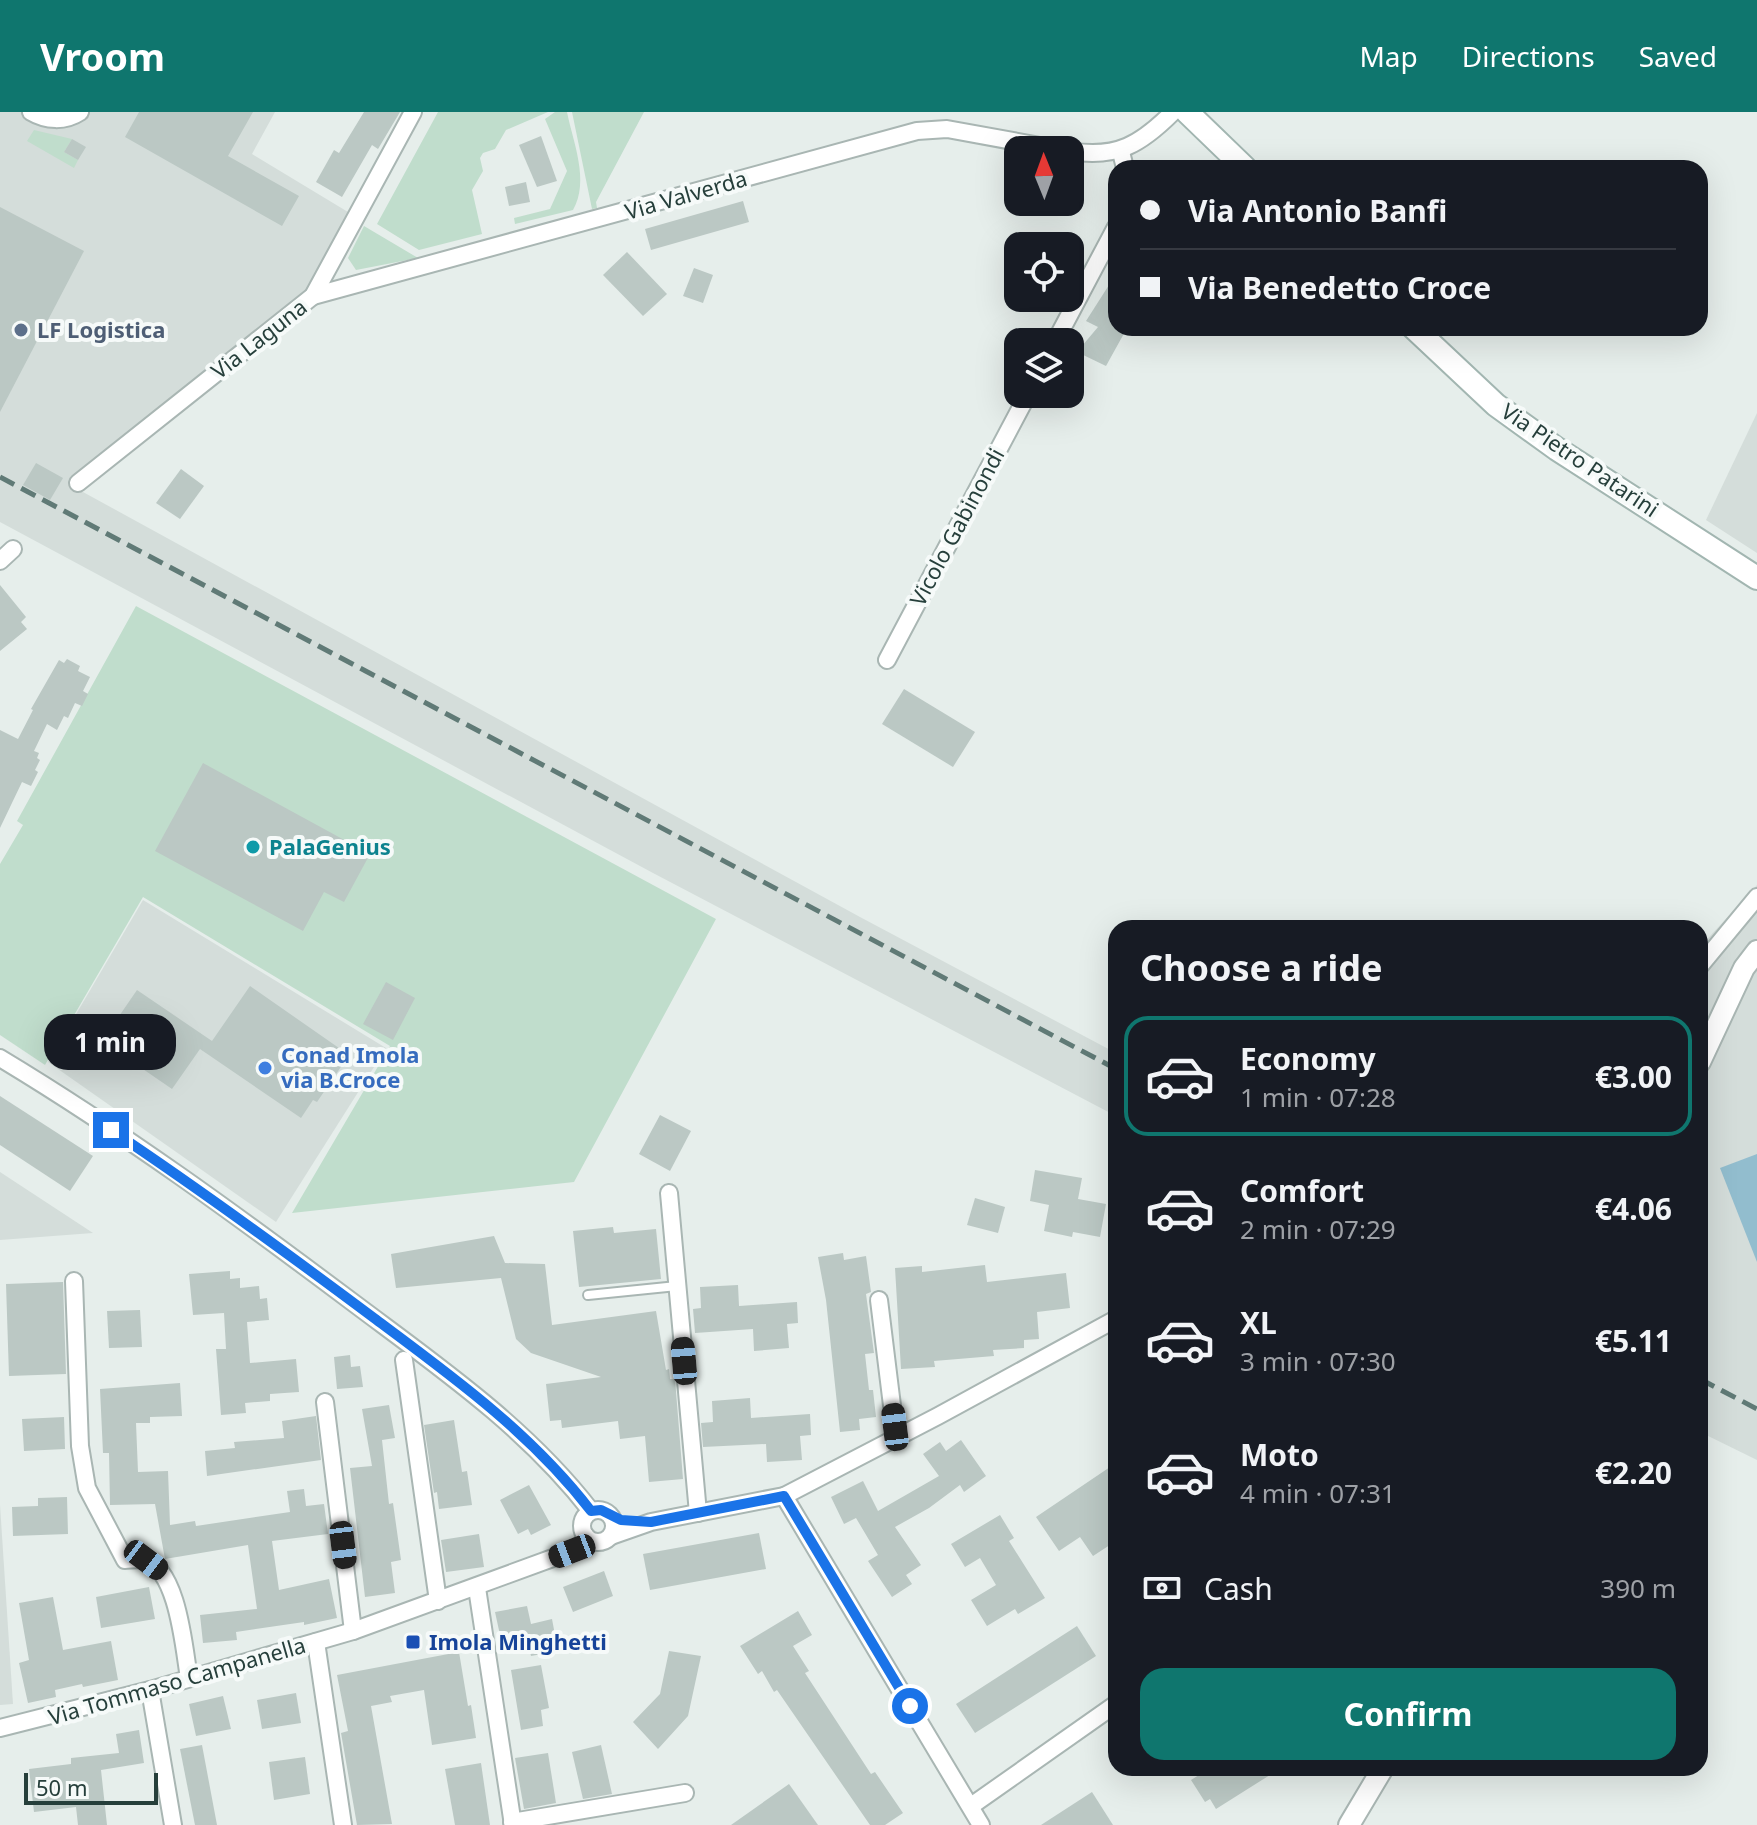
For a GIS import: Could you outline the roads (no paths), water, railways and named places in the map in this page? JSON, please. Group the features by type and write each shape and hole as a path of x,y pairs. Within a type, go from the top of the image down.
{"main road":[{"path":"1187,112 1237,160"},
{"name":"Via Pietro Patarini","path":"1423,336 1496,405 1557,449 1757,578"}],"street":[{"path":"31,112 40,118 56,120 73,117 80,112"},
{"name":"Via Laguna","path":"78,483 313,296 413,112"},
{"path":"1084,154 1123,160 1173,112"},
{"name":"Via Valverda","path":"313,296 917,131 947,129 1004,139"},
{"path":"1062,328 1108,242"},
{"name":"Vicolo Gabinondi","path":"887,660 1021,408"},
{"path":"0,561 13,549"},
{"path":"1708,956 1757,897"},
{"path":"1708,1045 1744,968 1757,951"},
{"path":"0,1058 260,1231 463,1384 543,1456 591,1511"},
{"path":"669,1193 698,1513"},
{"path":"74,1281 80,1446 87,1488 125,1560 146,1560 163,1573 172,1590 189,1678"},
{"path":"879,1300 896,1438"},
{"path":"651,1522 613,1518 601,1510 591,1511 583,1522 586,1536 601,1542 651,1522 784,1496 1108,1323"},
{"path":"404,1360 438,1601"},
{"path":"325,1402 353,1631"},
{"path":"784,1496 981,1825"},
{"path":"611,1536 615,1528 613,1518"},
{"name":"Via Tommaso Campanella","path":"0,1728 150,1690 353,1631 572,1551 584,1542 586,1536"},
{"path":"477,1588 513,1824 685,1793"},
{"path":"316,1642 343,1825"},
{"path":"150,1690 173,1825"},
{"path":"971,1806 1108,1710"},
{"path":"1349,1825 1378,1776"}],"lane":[{"path":"588,1295 677,1286"}],"water":[{"path":"1757,1154 1757,1262 1720,1168"}],"railway":[{"path":"0,477 1108,1065"},
{"path":"1708,1383 1757,1409"}],"place":[{"name":"LF Logistica","path":"21,330"},
{"name":"PalaGenius","path":"253,847"},
{"name":"Conad Imola via B.Croce","path":"265,1068"},
{"name":"Imola Minghetti","path":"413,1642"}]}
